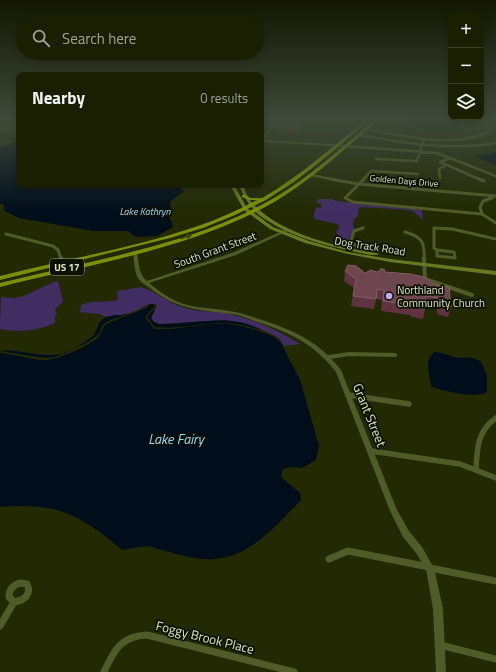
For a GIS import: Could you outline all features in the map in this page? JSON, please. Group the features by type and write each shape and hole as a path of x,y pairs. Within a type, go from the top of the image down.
{"main road":[{"name":"US 17","path":"27,274 62,262 170,236 213,221 252,205 286,186 333,149"},
{"name":"US 17","path":"0,278 73,266 135,252 188,236 256,210 294,188 342,149"},
{"path":"311,174 310,172 314,164"},
{"path":"294,188 302,177 300,175"},
{"name":"Dog Track Road","path":"233,188 236,198 249,213 282,233 320,247 361,256 496,271"},
{"path":"242,188 244,196 253,200 263,199"},
{"name":"Dog Track Road","path":"244,196 256,210 288,230 315,240 360,252 440,266 496,271"},
{"path":"135,252 138,248 170,236"},
{"path":"73,266 106,256 112,251"},
{"path":"0,284 27,274"}],"street":[{"path":"395,149 438,153 496,176"},
{"path":"376,159 416,162 418,161 419,151"},
{"path":"450,158 440,161 484,181"},
{"path":"440,178 439,169 446,165"},
{"path":"418,174 371,171 345,197 346,200 482,214 496,223"},
{"name":"Golden Days Drive","path":"311,174 358,184 496,197"},
{"path":"482,214 480,207 481,203 487,199 496,197"},
{"path":"360,252 351,240 354,231 363,228"},
{"path":"437,250 454,252 455,258 437,256 437,250 434,248 433,229 436,228 452,229 496,238"},
{"name":"South Grant Street","path":"146,284 234,254 288,230"},
{"path":"405,232 417,235 421,238 424,249 424,278 426,280 472,295"},
{"path":"6,234 53,246 58,250 62,262"},
{"path":"135,252 138,274 146,284"},
{"name":"Grant Street","path":"146,284 178,303 192,307 242,315 295,334 309,341 328,357 339,371 394,511 406,534 419,550 429,568 438,609 441,672"},
{"path":"328,357 349,354 395,355"},
{"path":"348,395 409,404"},
{"path":"476,470 479,435 484,427 496,418"},
{"path":"371,451 460,464 496,478"},
{"path":"329,559 348,551 496,581"},
{"path":"0,626 14,602"},
{"name":"Foggy Brook Place","path":"104,672 112,655 120,644 132,637 147,635 294,672"},
{"path":"440,646 496,659"}],"shaded area":[{"path":"318,199 332,199 336,201 422,210 423,220 414,212 409,210 361,207 359,208 358,216 354,220 354,229 349,238 352,245 346,245 336,232 340,226 315,219 313,217 316,207 321,208 322,205 316,202"},
{"path":"58,281 63,301 55,310 57,314 55,316 55,323 41,328 28,330 14,331 0,329 1,297 21,297"},
{"path":"141,287 185,308 230,314 257,322 300,344 284,346 279,338 272,334 258,328 225,320 159,324 154,322 151,318 157,305 154,304 147,305 126,314 107,317 99,314 78,312 80,311 81,305 118,300 117,291"}],"water":[{"name":"Lake Kathryn","path":"0,149 16,149 16,188 181,188 184,191 170,202 171,211 169,219 171,220 173,227 157,236 139,237 134,236 128,231 93,231 19,218 5,211 3,204 0,204"},
{"path":"496,152 496,165 477,157 477,155"},
{"name":"Lake Fairy","path":"150,304 155,305 145,317 154,329 173,329 210,324 229,324 262,332 271,336 281,343 300,380 319,446 316,460 302,468 289,467 282,470 281,477 300,493 301,500 273,529 241,552 215,559 200,559 149,546 122,550 91,526 78,518 63,512 36,506 0,507 0,353 43,360 64,356 94,341 99,337 106,324 146,308"},
{"path":"156,307 151,318 154,322 159,324 226,321 251,325 263,331 229,323 215,323 172,328 155,327 147,317"},
{"path":"127,314 106,322 102,326 100,333 88,342 74,348 94,335 99,323 102,320 110,316"},
{"path":"0,351 16,351 40,355 63,354 55,357 44,358"},
{"path":"435,352 458,358 474,358 481,362 487,375 487,392 483,394 469,395 432,387 428,363 429,358"}],"building":[{"path":"348,265 356,266 365,273 371,270 377,272 380,271 380,269 384,269 385,272 424,277 435,285 449,287 451,307 440,304 439,298 425,296 425,309 414,307 412,305 383,301 384,290 377,289 376,299 353,296 356,279 345,271"}],"place":[{"name":"Northland Community Church","path":"389,296"}]}
